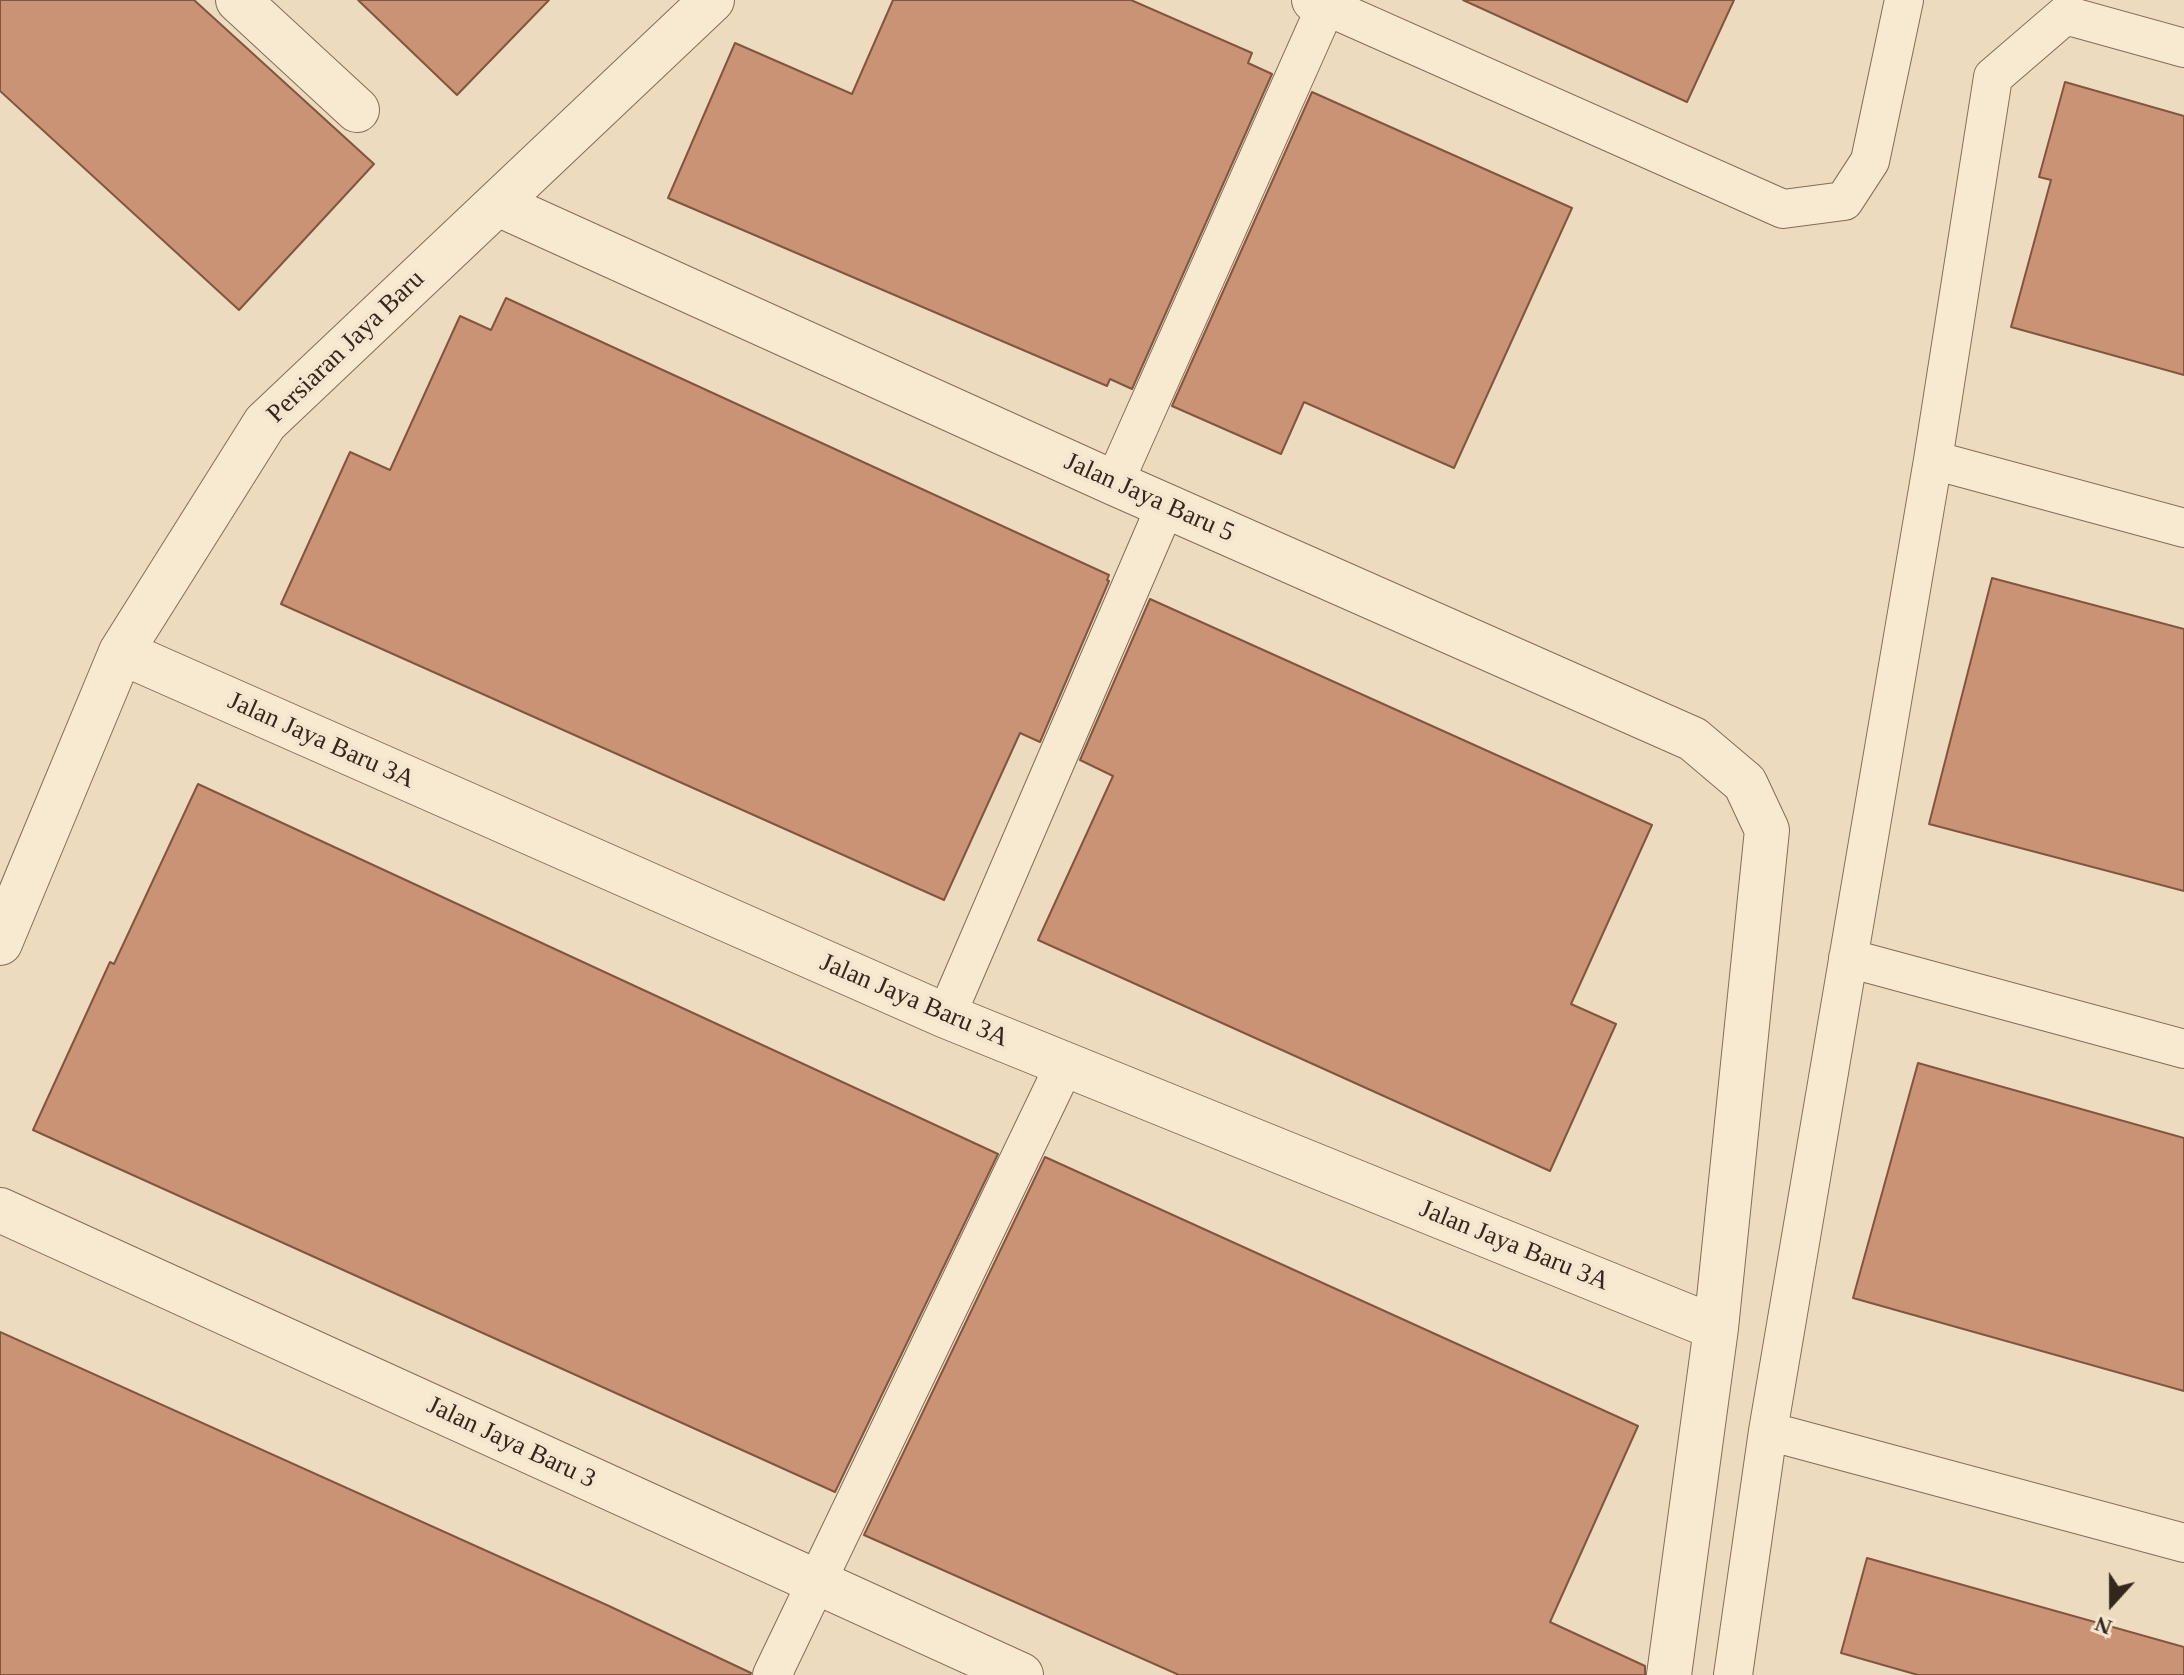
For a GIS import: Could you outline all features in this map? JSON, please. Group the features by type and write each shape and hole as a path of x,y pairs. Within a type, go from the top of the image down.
{"street":[{"path":"238,0 357,110"},
{"name":"Persiaran Jaya Baru","path":"0,943 121,652 265,423 712,0"},
{"name":"Jalan Jaya Baru 5","path":"498,204 1114,483 1693,739 1745,783 1767,830 1716,1328"},
{"name":"Jalan Jaya Baru 3A","path":"121,652 946,1016 1716,1328"},
{"name":"Jalan Jaya Baru 3","path":"0,1210 1021,1675"},
{"path":"1669,1675 1716,1328"}],"lane":[{"path":"1114,483 1323,2 1783,209 1844,201 1870,161 1904,0"},
{"path":"1733,1675 1768,1431 1933,460 1993,77 2065,15 2184,48"},
{"path":"1933,460 2184,528"},
{"path":"946,1016 1166,505"},
{"path":"1848,958 2184,1049"},
{"path":"772,1675 1065,1064"},
{"path":"1768,1431 2184,1543"}],"building":[{"path":"0,0 194,0 374,164 239,310 0,91"},
{"path":"358,0 549,0 457,95"},
{"path":"893,0 1131,0 1252,53 1248,63 1272,74 1132,389 1110,379 1107,386 668,198 735,43 852,94"},
{"path":"1463,0 1734,0 1687,102"},
{"path":"2065,82 2184,116 2184,375 2011,327 2051,180 2039,177"},
{"path":"1312,92 1572,208 1454,468 1304,402 1281,454 1172,406"},
{"path":"506,298 1109,575 1040,742 1020,733 944,900 281,604 350,452 390,470 460,316 491,330"},
{"path":"1992,578 2184,629 2184,891 1929,824"},
{"path":"1150,599 1652,825 1571,1004 1616,1024 1550,1171 1038,940 1113,776 1080,760"},
{"path":"198,784 998,1154 835,1492 33,1130 110,962 114,964"},
{"path":"1918,1063 2184,1138 2184,1391 1853,1298"},
{"path":"1045,1157 1638,1426 1550,1622 1645,1666 1645,1675 1179,1675 864,1535"},
{"path":"0,1332 609,1606 751,1673 0,1675"},
{"path":"1867,1558 2184,1647 2184,1675 1918,1675 1841,1653"}]}
